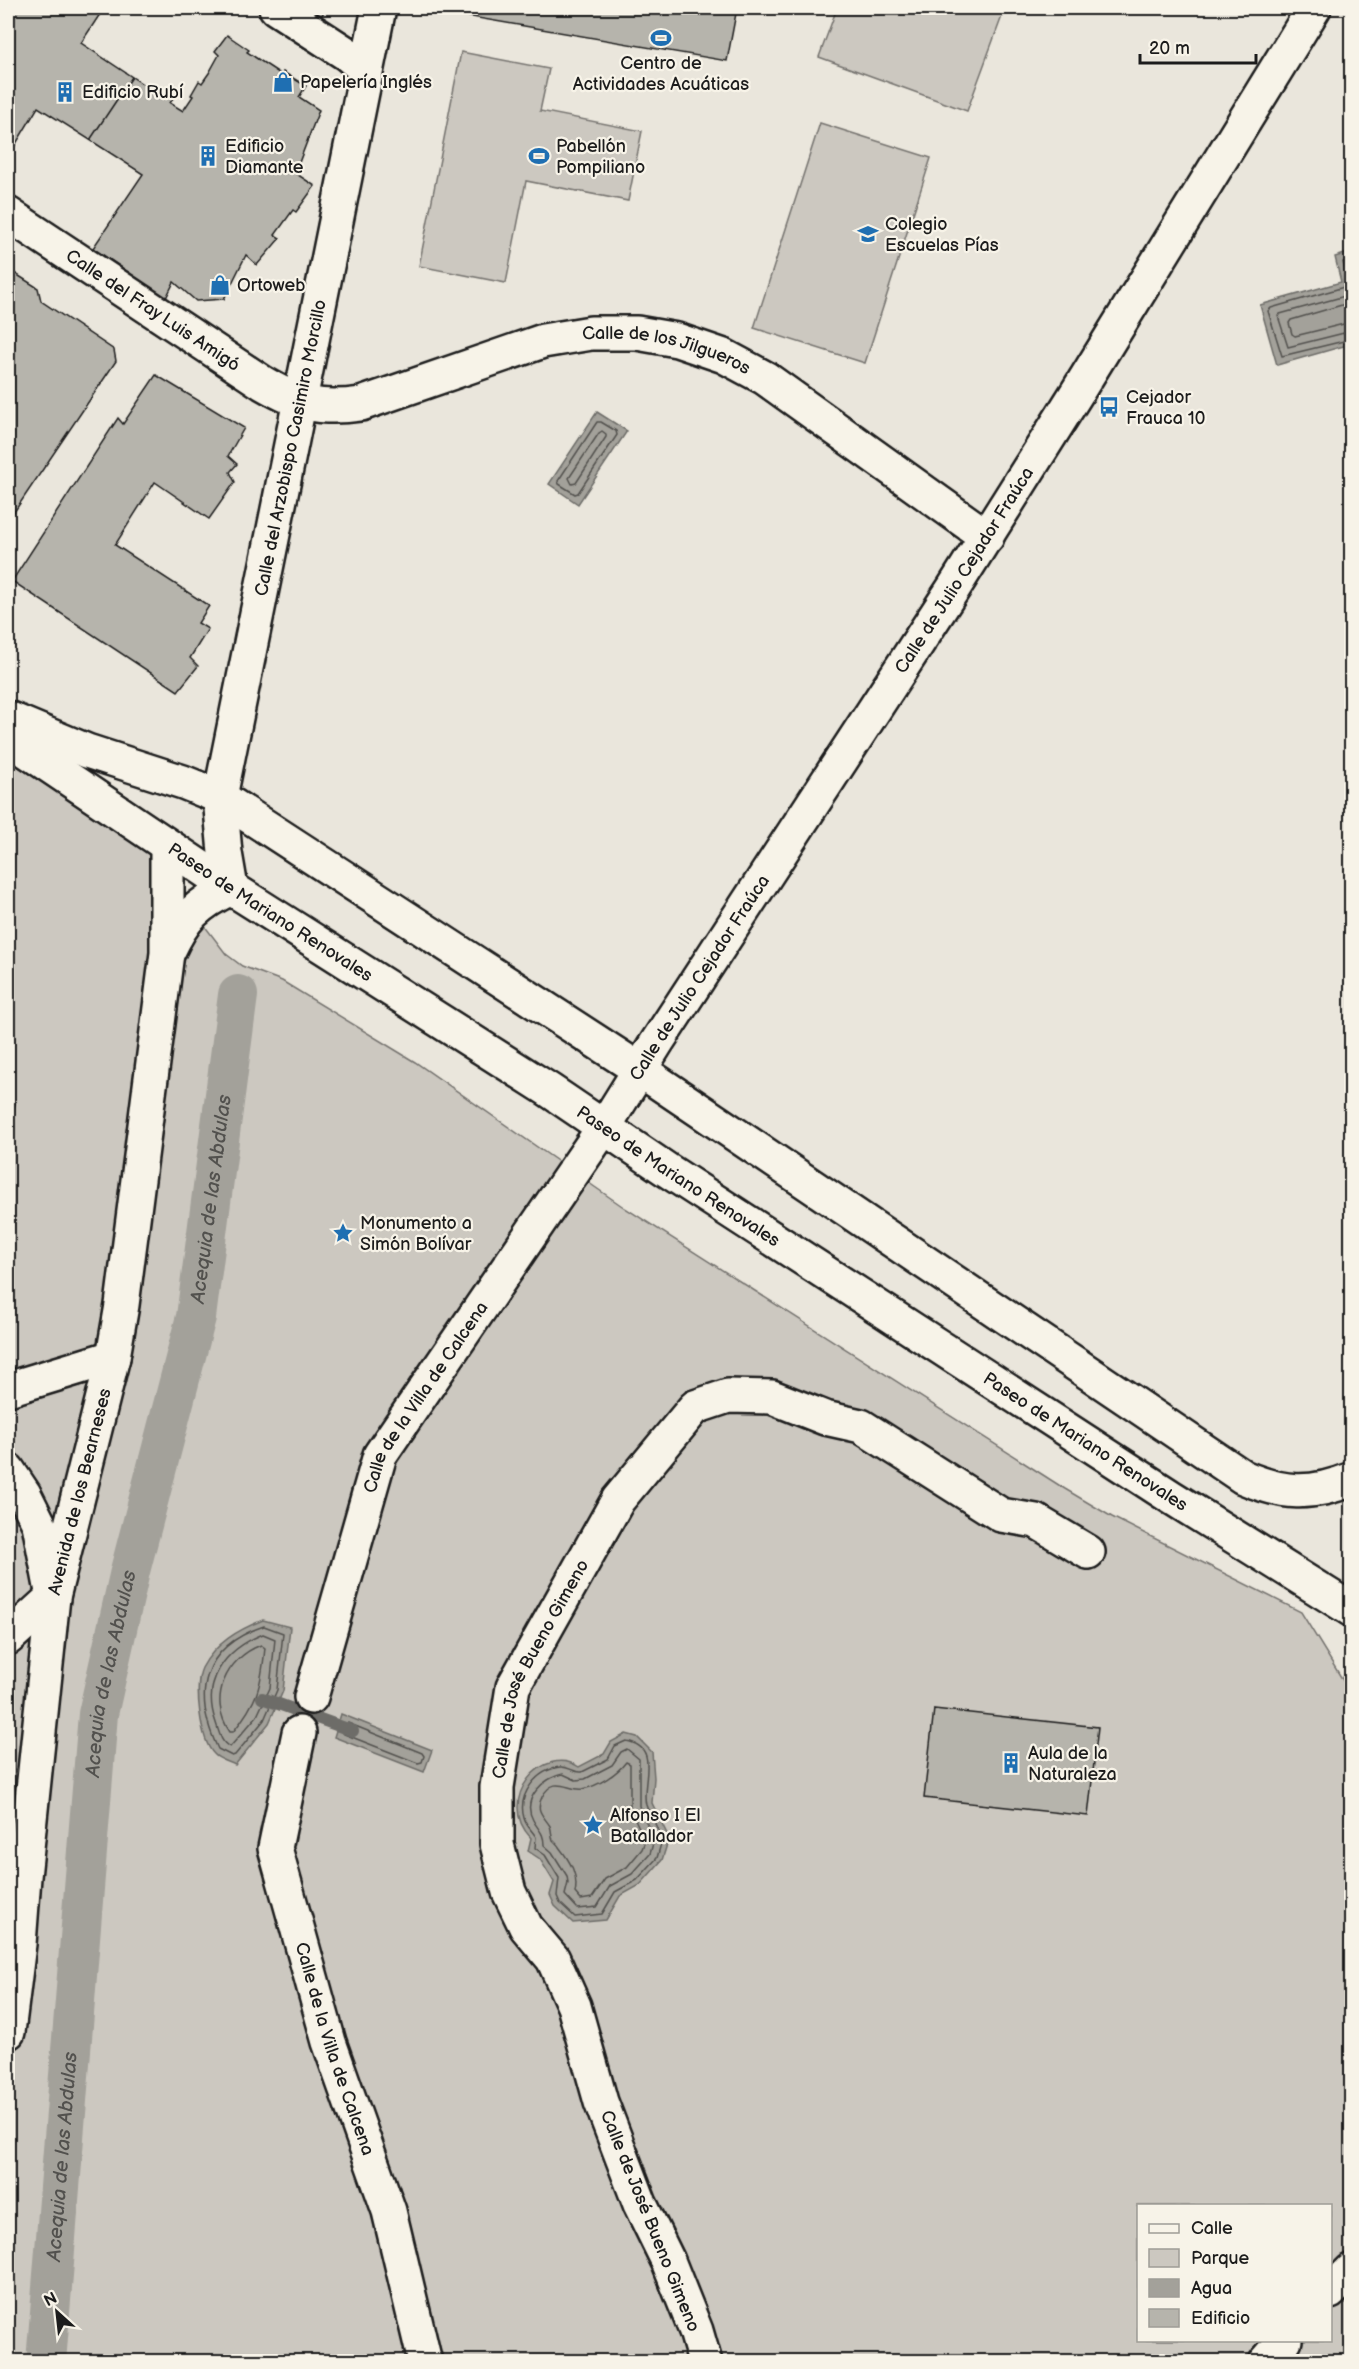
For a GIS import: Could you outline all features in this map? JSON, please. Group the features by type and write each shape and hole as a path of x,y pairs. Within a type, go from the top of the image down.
{"street":[{"path":"276,8 347,54 366,70"},
{"name":"Calle del Arzobispo Casimiro Morcillo","path":"231,888 220,797 379,8"},
{"name":"Calle de Julio Cejador Fraúca","path":"604,1127 987,537 1314,8"},
{"name":"Calle del Fray Luis Amigó","path":"8,214 263,383 301,403"},
{"name":"Calle de los Jilgueros","path":"301,403 335,407 361,404 543,341 603,333 637,333 677,340 724,356 765,378 987,537"},
{"path":"8,718 87,751 183,782 220,797 640,1070 1243,1477 1267,1487 1290,1492 1333,1486 1352,1479"},
{"name":"Paseo de Mariano Renovales","path":"8,738 231,888 604,1127 1172,1497 1352,1610"},
{"name":"Avenida de los Bearneses","path":"8,2032 19,1944 16,1872 53,1597 113,1357 167,953 167,846"},
{"name":"Avenida de los Bearneses","path":"167,953 178,930 192,912 206,900 231,888"},
{"name":"Calle de la Villa de Calcena","path":"311,1697 380,1455 604,1127"},
{"path":"8,1389 113,1357"},
{"name":"Calle de José Bueno Gimeno","path":"705,2361 696,2331 668,2261 640,2204 601,2102 574,2006 553,1959 526,1927 509,1892 497,1844 496,1787 513,1686 618,1500 695,1407 728,1396 772,1397 825,1418 861,1426 1001,1515 1036,1521 1088,1552"},
{"path":"8,1470 24,1494 39,1524 53,1597 8,1638"},
{"name":"Calle de la Villa de Calcena","path":"299,1733 275,1848 329,2042 389,2211 425,2361"},
{"path":"1332,2290 1352,2270"},
{"path":"1266,2361 1284,2342"}],"green space":[{"path":"837,8 1005,8 967,111 819,57"},
{"name":"Pabellón Pompiliano","path":"461,52 549,69 540,111 642,131 628,201 526,181 506,283 419,266"},
{"path":"820,123 931,158 865,363 754,328"},
{"path":"8,760 147,850 226,954 242,966 282,981 415,1062 625,1208 1065,1489 1112,1517 1301,1612 1352,1695 1351,2361 8,2361"}],"water":[{"path":"1351,252 1351,344 1277,365 1260,305 1341,282 1335,257"},
{"path":"597,412 627,431 578,504 549,484"},
{"path":"263,1620 290,1627 283,1691 269,1723 235,1765 216,1756 205,1737 200,1712 200,1676 207,1659 220,1644 236,1633"},
{"path":"341,1714 432,1750 424,1772 334,1737"},
{"path":"626,1734 637,1737 652,1752 654,1778 652,1803 669,1838 662,1860 640,1885 620,1896 606,1920 573,1923 555,1906 550,1895 554,1882 540,1859 528,1851 531,1838 521,1823 518,1807 521,1792 528,1779 539,1769 552,1762 565,1762 579,1767 604,1754 611,1742"}],"building":[{"name":"Edificio Rubí","path":"8,8 104,8 81,43 132,77 90,140 38,107 8,157"},
{"path":"296,8 326,8 318,22"},
{"name":"Centro de Actividades Acuáticas","path":"455,8 737,8 727,61 454,14"},
{"name":"Edificio Diamante","path":"227,35 249,50 247,52 282,75 283,72 306,86 299,97 319,110 295,173 315,186 296,212 293,210 275,235 280,238 257,265 246,255 224,299 196,301 174,282 166,298 93,248 143,174 90,140 132,77 153,91 156,86 174,97 170,103 183,111 199,81 202,83 209,73 219,55 215,51"},
{"path":"8,269 38,288 41,301 114,350 116,361 8,521"},
{"path":"156,375 244,428 228,456 237,464 230,472 235,482 209,519 155,482 115,545 209,606 198,623 208,629 190,658 198,666 178,691 12,581 118,418 123,424"},
{"path":"8,1102 15,1103 8,1141"},
{"name":"Aula de la Naturaleza","path":"934,1709 1098,1727 1088,1816 924,1798"}],"waterway":[{"name":"Acequia de las Abdulas","path":"46,2362 98,1714 130,1571 196,1317 238,995"},
{"name":"Calle de la Villa de Calcena","path":"262,1698 353,1731"}],"place":[{"name":"Centro de Actividades Acuáticas","path":"661,38"},
{"name":"Papelería Inglés","path":"283,82"},
{"name":"Edificio Rubí","path":"65,92"},
{"name":"Edificio Diamante","path":"208,156"},
{"name":"Pabellón Pompiliano","path":"539,156"},
{"name":"Colegio Escuelas Pías","path":"868,234"},
{"name":"Ortoweb","path":"220,285"},
{"name":"Cejador Frauca 10","path":"1109,407"},
{"name":"Monumento a Simón Bolívar","path":"343,1233"},
{"name":"Aula de la Naturaleza","path":"1011,1763"},
{"name":"Alfonso I El Batallador","path":"593,1825"}]}
